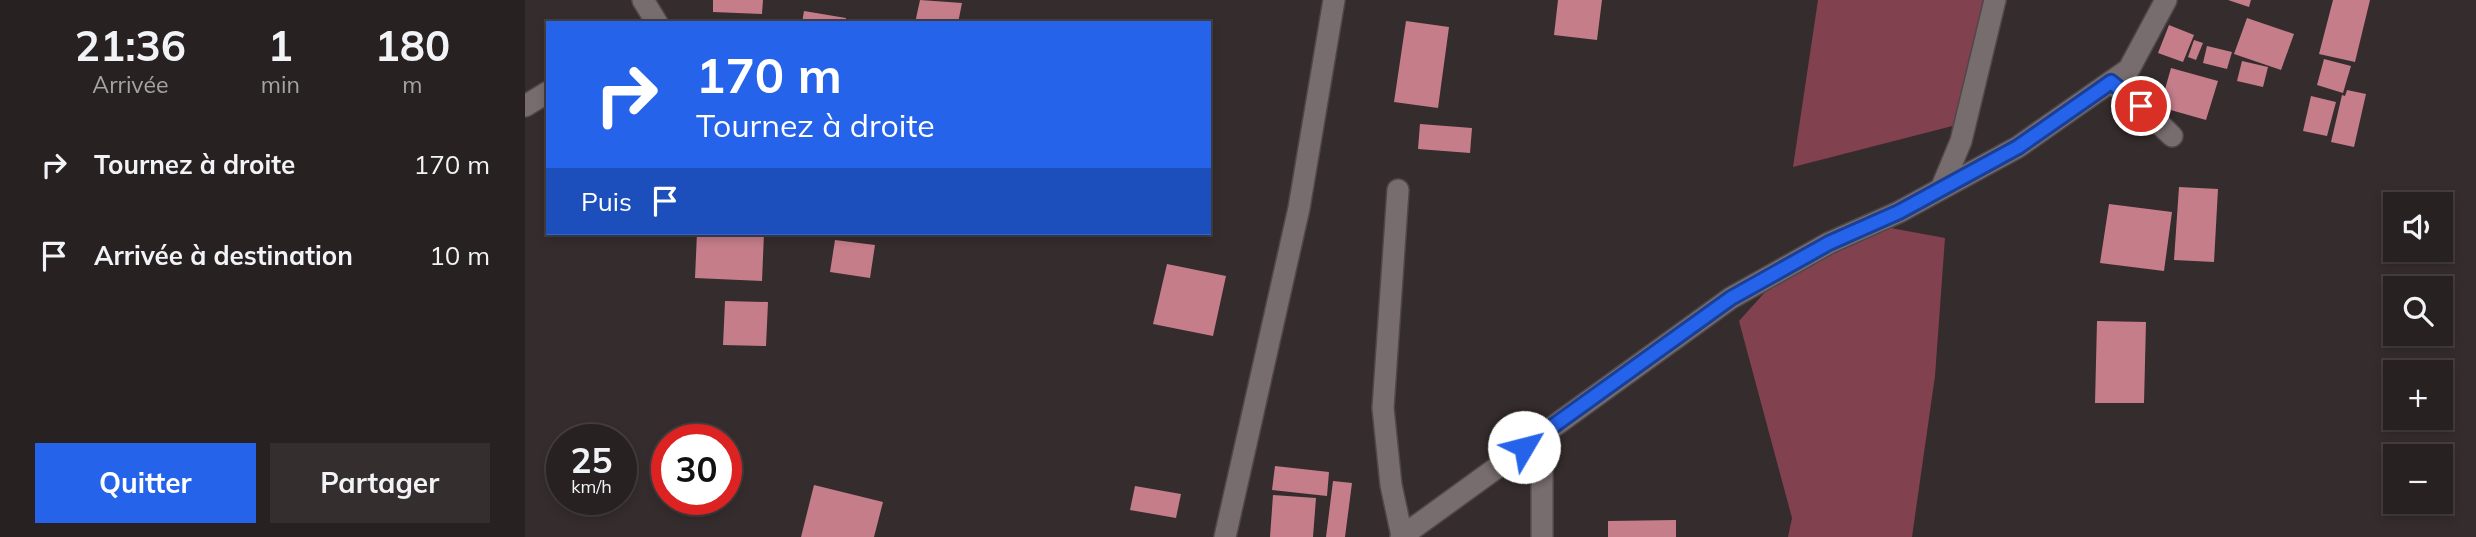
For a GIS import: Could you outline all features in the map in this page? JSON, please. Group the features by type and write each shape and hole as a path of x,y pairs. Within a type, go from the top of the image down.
{"street":[{"path":"643,0 656,21"},
{"path":"1225,537 1297,220 1334,0"},
{"path":"1941,190 1961,141 1996,0"},
{"path":"1398,190 1383,408 1391,485 1402,536 1731,298 1829,243 1941,190 2018,147 2111,82 2129,69 2166,0"},
{"path":"2111,82 2172,136"},
{"path":"525,106 546,93"},
{"path":"1542,433 1542,537"}],"shaded area":[{"path":"1818,0 1990,0 1964,123 1793,167"},
{"path":"1869,224 1945,238 1935,376 1912,537 1788,537 1792,518 1739,321 1803,250"}],"building":[{"path":"713,0 763,0 762,14 713,12"},
{"path":"920,0 962,3 958,21 915,21"},
{"path":"1558,0 1602,0 1597,40 1554,35"},
{"path":"2228,0 2251,0 2249,7"},
{"path":"2333,0 2370,0 2355,62 2319,54"},
{"path":"804,11 846,18 846,21 802,21"},
{"path":"2247,18 2294,34 2281,70 2234,54"},
{"path":"1406,21 1449,27 1438,108 1394,102"},
{"path":"2169,25 2194,35 2183,62 2158,53"},
{"path":"2194,40 2203,43 2196,60 2188,57"},
{"path":"2207,46 2232,52 2227,69 2203,63"},
{"path":"2324,59 2351,66 2343,93 2317,85"},
{"path":"2242,61 2268,67 2263,87 2237,81"},
{"path":"2171,68 2218,81 2206,120 2160,107"},
{"path":"2347,90 2366,94 2354,147 2331,142 2342,95 2345,96"},
{"path":"2311,96 2336,102 2327,136 2303,131"},
{"path":"1420,124 1472,128 1470,153 1418,149"},
{"path":"2179,187 2218,189 2214,262 2174,260"},
{"path":"2109,204 2172,212 2164,271 2100,263"},
{"path":"697,235 764,235 762,281 695,278"},
{"path":"835,240 875,245 870,278 830,272"},
{"path":"1167,264 1226,276 1213,336 1153,324"},
{"path":"725,301 768,302 766,346 723,345"},
{"path":"2097,321 2146,322 2144,403 2095,403"},
{"path":"1275,466 1329,472 1327,496 1272,490"},
{"path":"1333,481 1352,483 1345,537 1326,537"},
{"path":"814,485 883,502 874,537 801,537"},
{"path":"1135,486 1181,494 1176,518 1130,510"},
{"path":"1273,495 1316,498 1313,537 1270,537"},
{"path":"1676,520 1676,537 1608,537 1608,521"}],"route":[{"path":"1524,447 1731,298 1829,243 1899,212 2018,147 2111,82 2141,106"}]}
